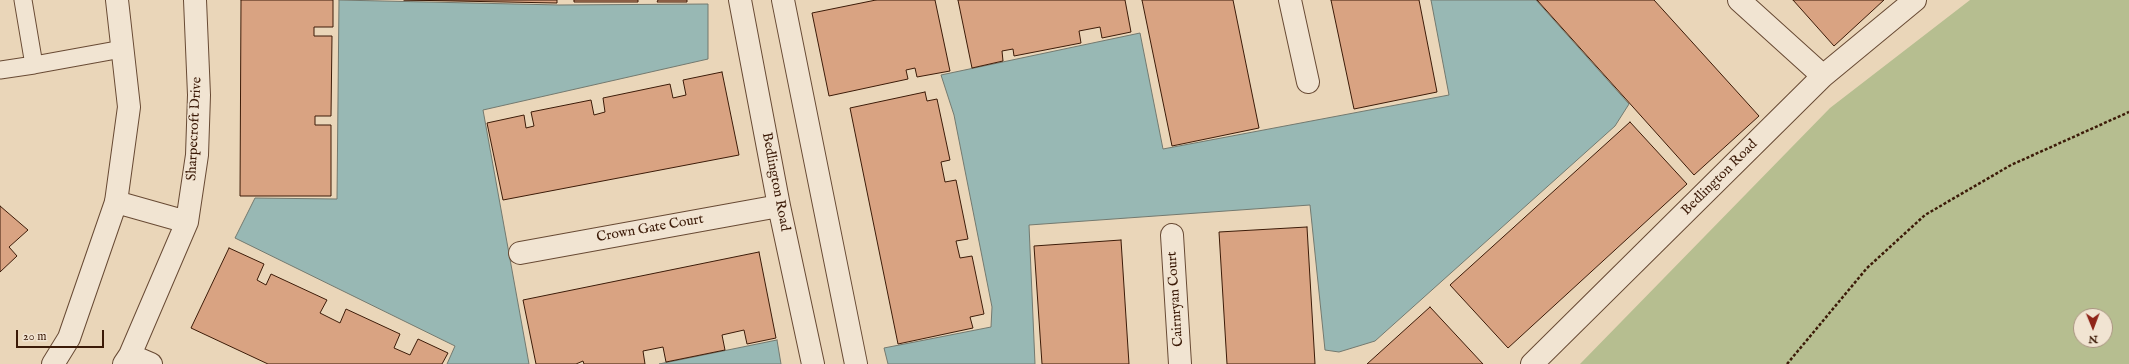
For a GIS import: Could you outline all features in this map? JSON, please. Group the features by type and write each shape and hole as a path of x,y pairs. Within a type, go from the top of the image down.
{"street":[{"path":"53,364 69,338 116,202 129,107 117,0"},
{"name":"Sharpecroft Drive","path":"127,359 187,222 197,155 199,95 195,0"},
{"name":"Bedlington Road","path":"740,0 779,206 813,364"},
{"path":"783,0 856,364"},
{"path":"1290,0 1308,82"},
{"path":"1739,0 1823,76"},
{"name":"Bedlington Road","path":"1532,364 1823,76 1915,0"},
{"path":"116,202 187,222"},
{"name":"Crown Gate Court","path":"520,253 779,206"},
{"name":"Cairnryan Court","path":"1172,234 1180,364"},
{"path":"127,359 151,364"}],"lane":[{"path":"23,0 34,65"},
{"path":"0,70 122,49"}],"path":[{"path":"1787,364 1867,268 1925,214 2011,165 2129,112"}],"green space":[{"path":"1970,0 2129,0 2129,364 1580,364 1830,108"}],"water":[{"path":"339,0 559,5 708,4 708,59 483,110 529,364 447,364 455,346 235,238 255,198 337,199"},
{"path":"1431,0 1536,0 1629,104 1615,126 1375,341 1339,352 1325,350 1310,205 1029,225 1035,364 888,364 884,348 991,327 992,307 954,115 941,75 1140,33 1163,149 1449,95"},
{"path":"777,340 781,364 659,364"}],"building":[{"path":"241,0 333,0 333,27 314,27 314,36 332,36 331,116 315,116 315,125 331,125 331,196 240,196"},
{"path":"404,0 557,0 557,3"},
{"path":"574,0 638,0 638,2 574,2"},
{"path":"658,0 687,0 687,2 657,2"},
{"path":"876,0 935,0 950,71 917,77 915,68 906,70 908,79 829,96 812,13"},
{"path":"958,0 1125,0 1131,32 1102,38 1100,27 1079,31 1081,43 1014,56 1013,49 1002,51 1003,61 972,68"},
{"path":"1142,0 1233,0 1259,128 1172,146"},
{"path":"1331,0 1419,0 1437,92 1354,109"},
{"path":"1537,0 1654,0 1759,116 1694,175"},
{"path":"1793,0 1884,0 1834,46"},
{"path":"722,72 739,155 503,200 487,123 524,115 526,128 534,126 531,112 591,100 594,115 605,112 603,98 670,84 673,98 686,95 683,80"},
{"path":"925,92 927,101 937,99 950,160 941,162 945,182 956,180 968,239 956,241 960,258 972,256 984,314 970,317 973,328 898,344 850,108"},
{"path":"1630,122 1687,184 1508,348 1450,285"},
{"path":"0,206 28,230 9,247 17,256 0,272"},
{"path":"1307,227 1315,364 1227,364 1219,232"},
{"path":"1121,240 1129,364 1042,364 1034,246"},
{"path":"229,248 264,264 257,280 266,285 271,274 327,300 320,313 340,323 346,309 400,334 394,348 410,355 418,339 448,353 442,364 268,364 191,328"},
{"path":"759,252 776,338 747,344 744,330 722,335 725,350 666,362 663,347 643,351 645,364 584,364 583,361 576,364 536,364 523,300"},
{"path":"1430,307 1483,364 1367,364"}]}
